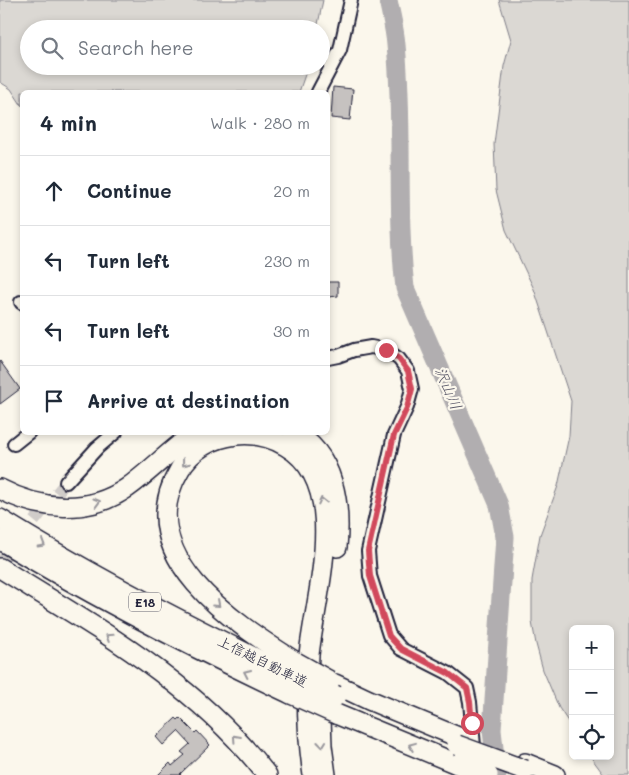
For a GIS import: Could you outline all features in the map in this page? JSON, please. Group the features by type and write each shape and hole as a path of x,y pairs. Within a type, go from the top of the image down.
{"highway":[{"path":"0,488 34,503 53,507 90,504 108,499 126,488 192,435"},
{"path":"235,435 210,442 196,450 184,462 175,478 169,495 166,512 167,530 172,547 180,563 207,595 248,630 294,678"},
{"path":"252,435 276,441 302,459 312,471 324,504 326,527 324,550 313,624 307,687 307,719 313,775"},
{"path":"297,435 310,445 328,472 335,490 338,508 339,530 320,666 320,720 326,775"},
{"name":"上信越自動車道","path":"0,519 122,590 180,621 336,698 458,749 530,770 555,775"},
{"name":"上信越自動車道","path":"0,540 168,634 294,678"},
{"path":"0,568 116,641 187,692 232,733 267,775"},
{"path":"336,698 369,700 458,749"},
{"name":"上信越自動車道","path":"458,749 488,775"}],"street":[{"path":"330,69 340,50 351,0"},
{"path":"319,90 327,75"},
{"path":"330,358 371,347 386,350 399,359 408,371 412,389 407,408 394,435 368,551 370,576 389,636 401,649 448,673 467,688 470,702 476,775"},
{"path":"14,444 25,435"},
{"path":"66,482 96,448 112,435"}],"shaded area":[{"path":"0,0 323,0 319,20 20,20 20,75 305,75 300,90 20,90 20,103 11,89 0,82"},
{"path":"499,0 629,0 629,775 604,775 593,760 614,760 614,625 569,625 569,723 559,708 543,670 532,622 532,580 540,535 558,486 569,436 571,401 534,289 506,230 496,190 494,144 504,66 511,40"}],"building":[{"path":"333,87 353,89 350,120 331,118"},
{"path":"330,282 338,282 338,296 330,297"},
{"path":"0,361 20,389 0,404"},
{"path":"176,718 178,720 180,718 195,733 197,731 210,745 181,775 158,775 170,763 172,766 185,755 181,752 190,744 178,731 163,745 156,737"}],"waterway":[{"name":"沢山川","path":"388,0 395,34 400,106 401,228 405,288 499,505 505,537 492,730 497,775"}],"tunnel":[{"path":"0,563 66,482"}],"route":[{"path":"386,350 399,359 408,371 412,389 407,408 394,435 368,551 370,576 389,636 401,649 448,673 467,688 472,723"}]}
